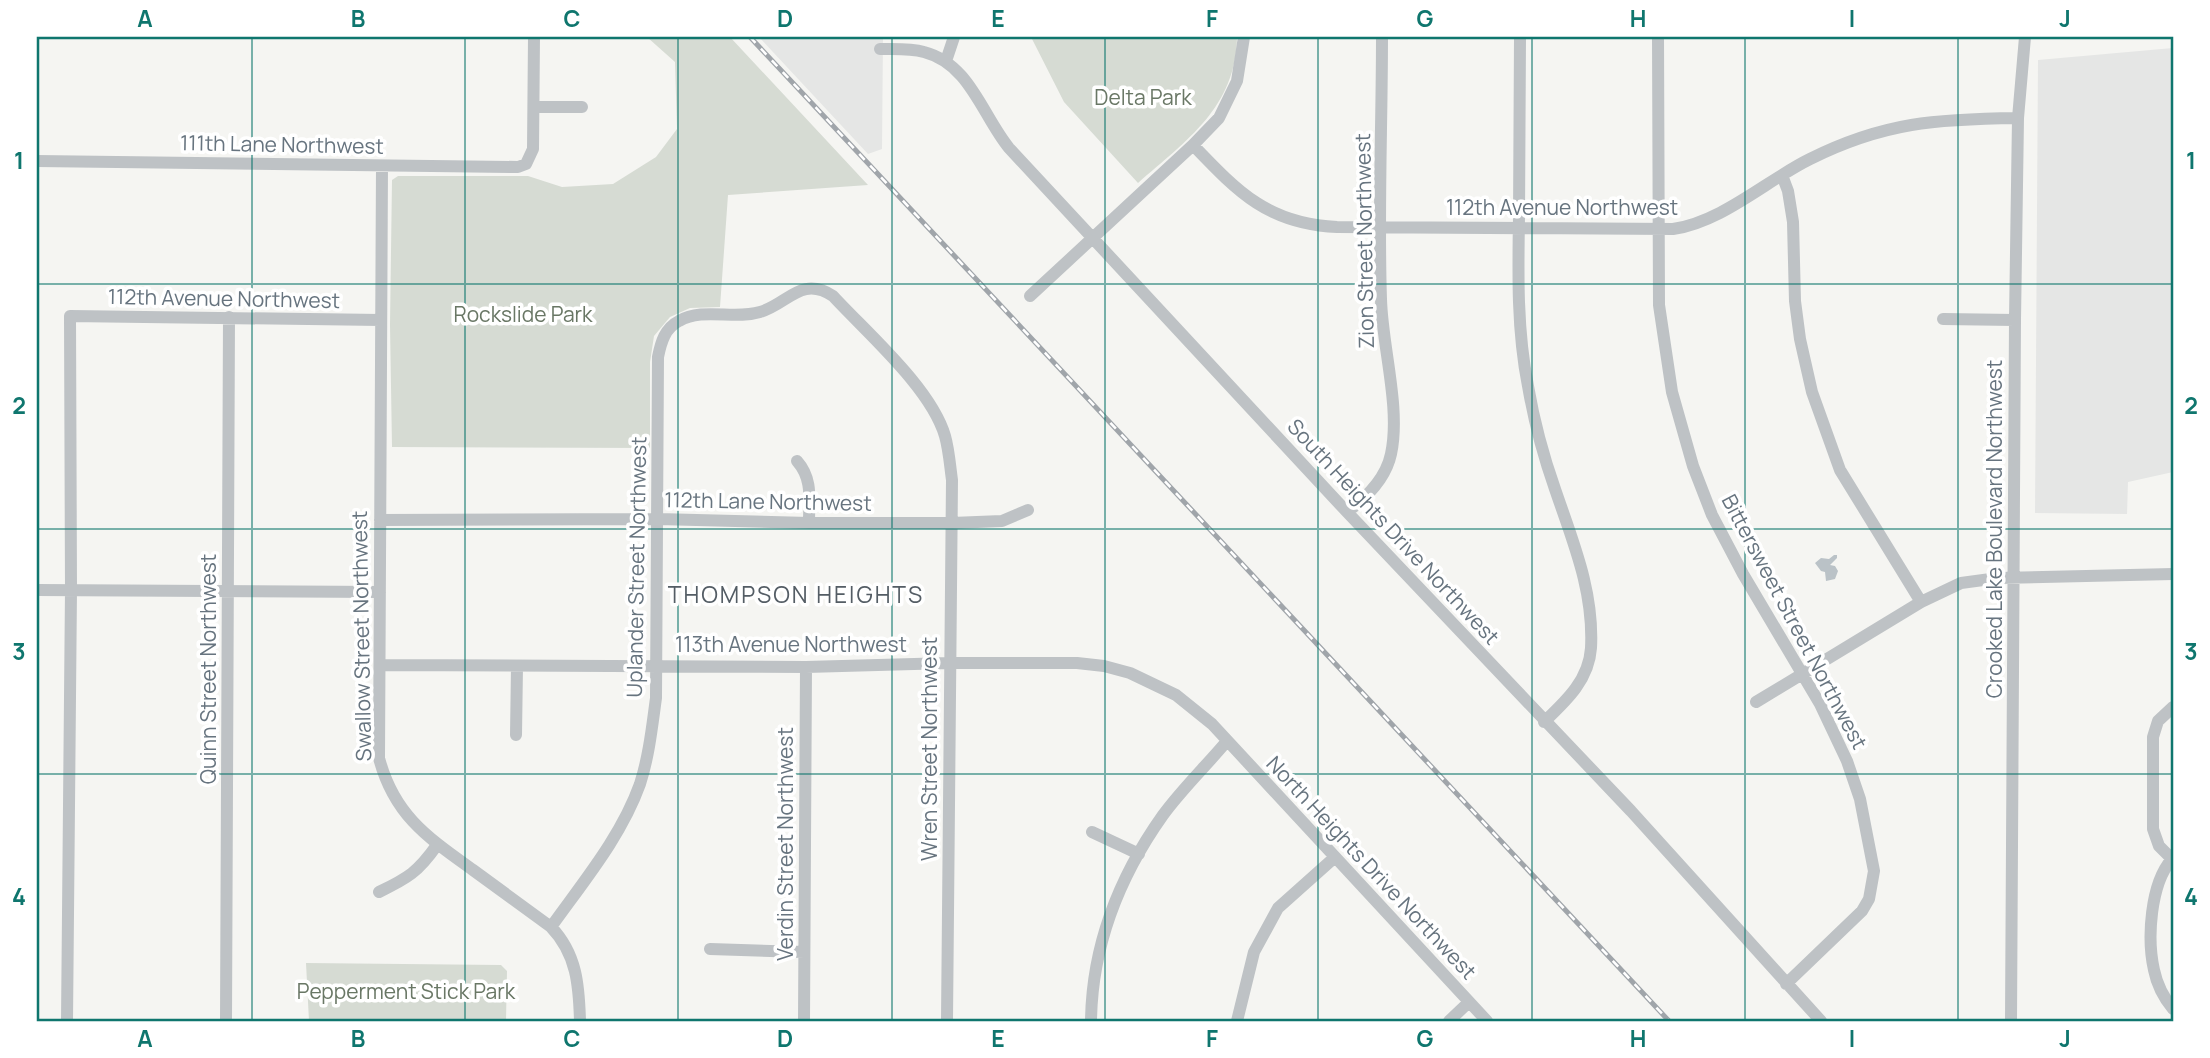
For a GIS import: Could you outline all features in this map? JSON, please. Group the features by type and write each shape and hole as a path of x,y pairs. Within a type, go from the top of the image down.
{"street":[{"path":"534,37 534,107 582,107"},
{"path":"880,49 918,50 946,61 954,37"},
{"path":"1030,296 1219,118 1233,93 1241,68 1244,37"},
{"name":"Zion Street Northwest","path":"1347,512 1372,489 1382,476 1391,455 1393,410 1381,301 1382,37"},
{"path":"1520,37 1519,313 1527,384 1551,476 1583,569 1589,595 1590,621 1591,652 1583,679 1544,722"},
{"name":"Bittersweet Street Northwest","path":"1658,37 1657,229 1661,331 1686,447 1701,490 1726,542 1836,734 1862,809 1874,871 1869,899 1862,911 1786,984"},
{"name":"Crooked Lake Boulevard Northwest","path":"2011,1021 2015,320 2018,118 2025,37"},
{"name":"South Heights Drive Northwest","path":"946,61 964,77 991,124 1009,148 1544,722 1631,811 1821,1021"},
{"name":"111th Lane Northwest","path":"37,161 509,168 526,164 533,149 534,107"},
{"name":"112th Avenue Northwest","path":"1193,145 1242,195 1276,214 1322,226 1657,229 1684,228 1697,223 1808,159 1895,127 1948,119 2018,118"},
{"name":"Swallow Street Northwest","path":"382,166 379,743 385,781 403,811 437,845 551,927 564,941 576,970 580,1021"},
{"path":"1782,175 1788,191 1793,222 1795,302 1800,339 1812,392 1840,470 1921,602"},
{"name":"Uplander Street Northwest","path":"551,927 613,840 627,814 640,783 650,740 656,698 661,343 672,325 689,316 757,313 774,307 806,288"},
{"name":"Wren Street Northwest","path":"806,288 819,289 833,296 899,366 931,407 945,435 952,480 947,1021"},
{"name":"112th Avenue Northwest","path":"71,590 70,316 381,320"},
{"name":"Quinn Street Northwest","path":"226,1021 229,317"},
{"path":"1943,319 2015,320"},
{"path":"797,461 807,472 810,485 809,523"},
{"name":"112th Lane Northwest","path":"380,520 658,519 952,523 1002,521 1028,509"},
{"path":"1756,702 1921,602 1961,583 2015,577 2173,574"},
{"path":"37,590 380,592"},
{"path":"68,1021 71,590"},
{"name":"113th Avenue Northwest","path":"380,665 806,667 1077,663 1130,673 1176,695 1212,724 1227,741"},
{"path":"516,735 517,666"},
{"name":"Verdin Street Northwest","path":"804,1021 806,667"},
{"path":"2173,707 2158,721 2153,737 2153,829 2159,846 2173,858 2162,874 2154,896 2152,947 2157,979 2173,1009"},
{"path":"1091,1021 1100,945 1125,876 1164,814 1227,741"},
{"name":"North Heights Drive Northwest","path":"1227,741 1487,1021"},
{"path":"1091,832 1139,854"},
{"path":"379,891 412,875 437,845"},
{"path":"1237,1021 1254,952 1278,908 1334,858"},
{"path":"710,949 804,952"},
{"path":"1450,1021 1469,1002"}],"shaded area":[{"path":"759,37 883,37 882,149 868,154"},
{"path":"2173,48 2173,472 2128,482 2127,514 2035,513 2038,60"},
{"path":"1837,555 1837,558 1830,565 1835,566 1838,571 1835,579 1826,581 1825,572 1815,563 1821,558 1829,559"}],"green space":[{"name":"Rockslide Park","path":"647,37 730,37 868,185 728,195 720,307 690,308 670,317 654,336 650,362 650,448 392,447 392,180 398,176 528,176 562,187 613,184 656,157 677,129 675,62"},
{"name":"Delta Park","path":"1031,37 1237,37 1228,83 1218,103 1191,136 1138,183 1064,102"},
{"name":"Pepperment Stick Park","path":"306,963 501,965 507,971 506,1021 309,1021"}],"railway":[{"path":"750,37 1669,1021"}],"district":[{"name":"THOMPSON HEIGHTS","path":"796,595"}]}
